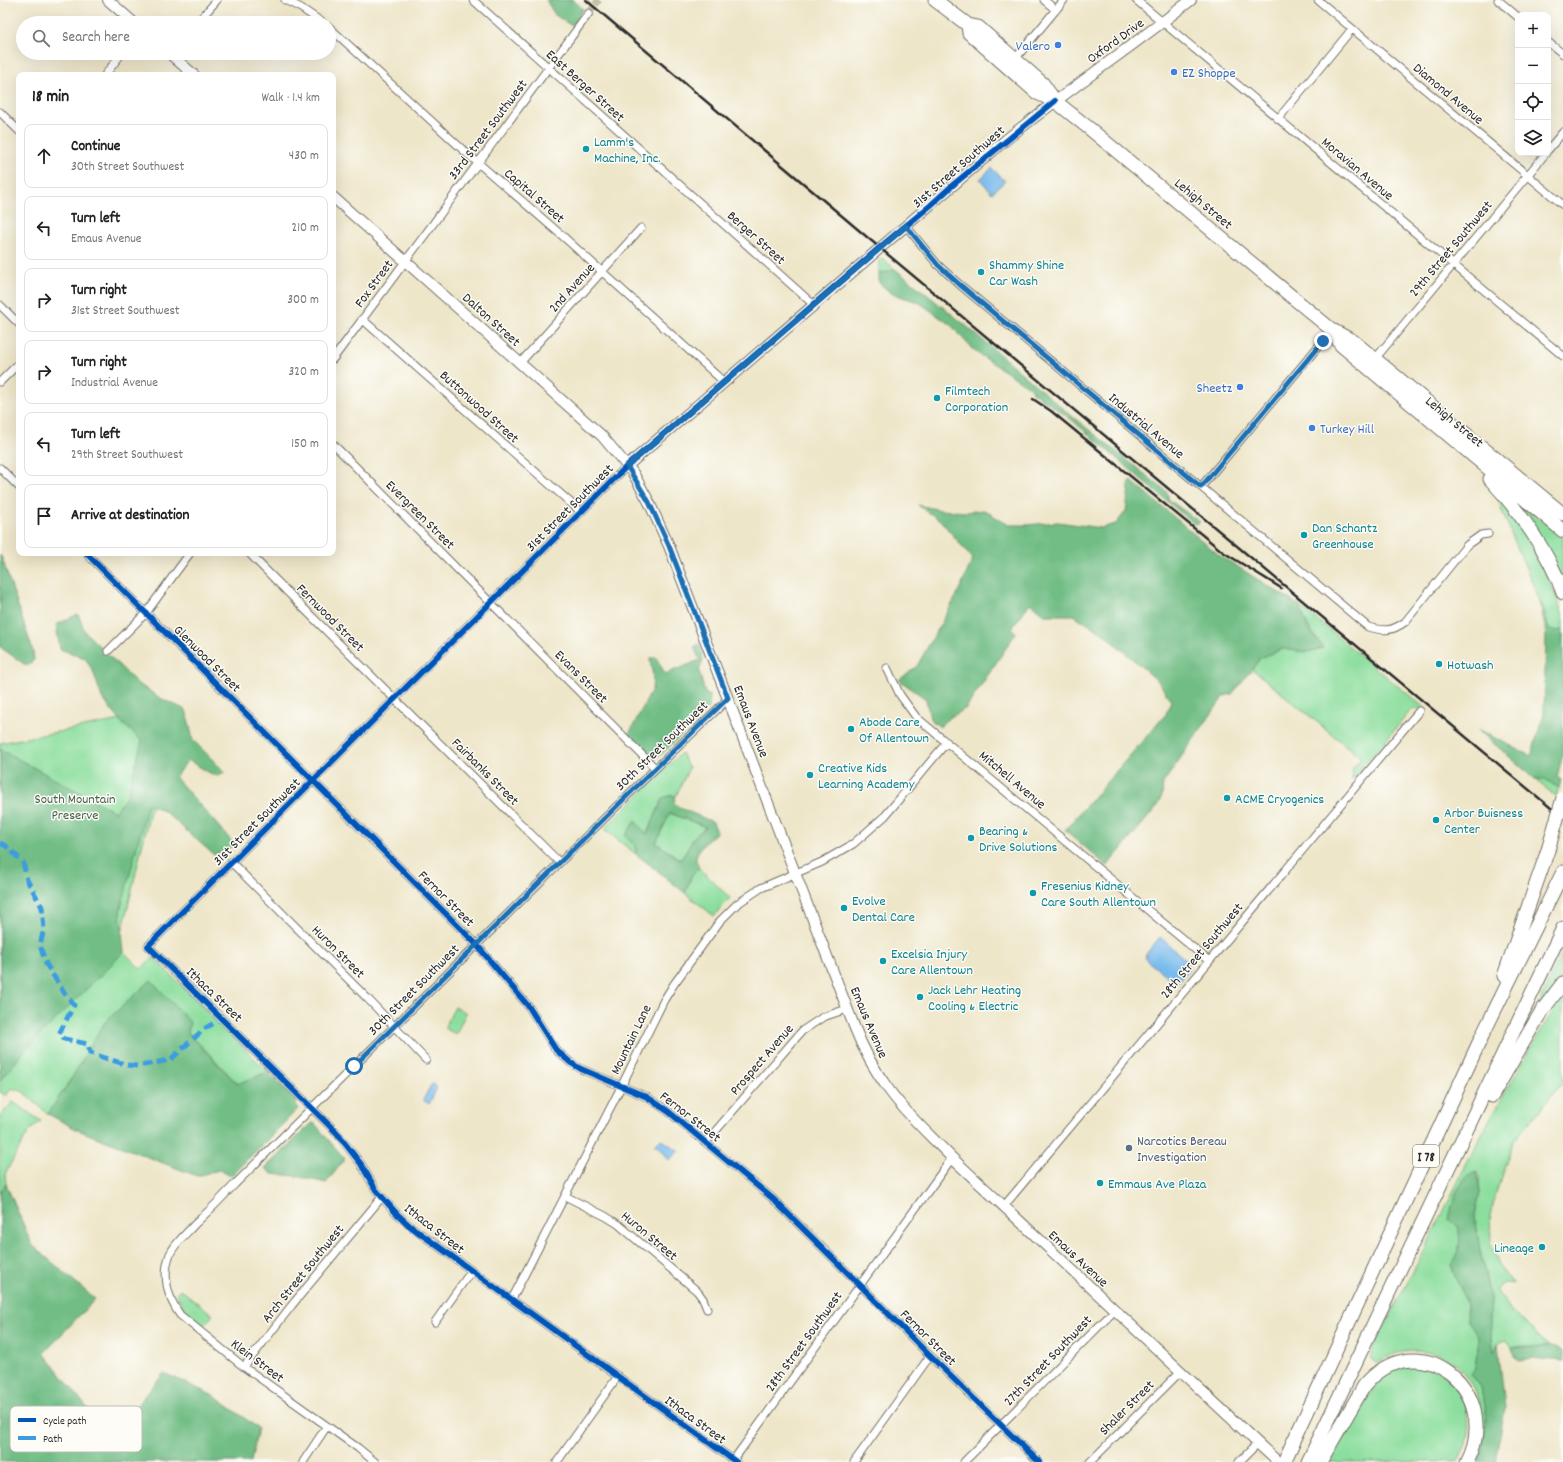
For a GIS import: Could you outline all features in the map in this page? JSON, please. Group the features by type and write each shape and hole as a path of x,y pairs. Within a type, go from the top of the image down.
{"highway":[{"name":"Lehigh Street","path":"935,0 968,25 978,27 1043,84 1055,101 1332,330 1353,341 1563,514"},
{"name":"Lehigh Street","path":"968,25 969,33 1038,94 1055,101"},
{"name":"Lehigh Street","path":"1332,330 1341,345 1450,437 1562,527"},
{"path":"1450,437 1510,502 1543,551 1563,594"},
{"path":"1484,1034 1548,850 1563,798"},
{"name":"I 78","path":"1284,1462 1332,1355 1484,1034 1563,872"},
{"name":"I 78","path":"1312,1460 1563,928"},
{"path":"1450,1166 1542,1012 1563,983"},
{"path":"1312,1460 1370,1378 1386,1367 1408,1360 1429,1362 1439,1365 1448,1370 1463,1386 1474,1408 1476,1428 1473,1447 1467,1462"}],"main road":[{"path":"108,0 126,16"},
{"name":"Oxford Drive","path":"1055,101 1191,0"},
{"path":"178,60 191,72"},
{"name":"31st Street Southwest","path":"627,466 990,153 1055,101"},
{"name":"Dalton Street","path":"336,200 602,436 627,466"},
{"name":"Emaus Avenue","path":"627,466 646,497 669,546 847,1009 862,1045 876,1072 889,1091 952,1158 1278,1462"}],"street":[{"path":"203,16 217,0"},
{"path":"285,0 313,16"},
{"name":"East Berger Street","path":"473,0 683,189"},
{"path":"1044,0 1056,10"},
{"path":"1015,59 1064,0"},
{"name":"Moravian Avenue","path":"1136,0 1563,356"},
{"name":"Diamond Avenue","path":"1318,0 1563,205"},
{"path":"1498,0 1515,14"},
{"name":"33rd Street Southwest","path":"405,261 589,13"},
{"path":"1278,118 1352,29"},
{"name":"Capital Street","path":"336,34 724,382"},
{"path":"1551,44 1563,54"},
{"path":"107,72 117,60"},
{"path":"0,112 16,128"},
{"path":"1551,146 1563,132"},
{"name":"29th Street Southwest","path":"1375,359 1543,156"},
{"name":"Berger Street","path":"683,189 814,305"},
{"name":"Industrial Avenue","path":"906,226 938,265 959,284 1368,627 1381,631 1395,629 1405,622 1467,545 1473,539 1481,535 1488,534"},
{"name":"2nd Avenue","path":"520,363 641,228"},
{"name":"Fox Street","path":"336,355 405,261"},
{"path":"0,305 16,321"},
{"name":"Buttonwood Street","path":"362,319 581,512"},
{"path":"1201,487 1332,330"},
{"path":"0,382 16,367"},
{"name":"Evergreen Street","path":"336,447 490,603"},
{"name":"31st Street Southwest","path":"148,946 627,466"},
{"path":"0,468 16,484"},
{"name":"Glenwood Street","path":"89,556 314,780"},
{"path":"108,651 146,613 188,556"},
{"name":"Fernwood Street","path":"252,556 317,623 395,698"},
{"name":"Evans Street","path":"490,603 655,768"},
{"name":"Mitchell Avenue","path":"887,668 900,695 916,717 1209,961"},
{"name":"Fairbanks Street","path":"395,698 559,862"},
{"name":"30th Street Southwest","path":"171,1252 192,1228 476,944 728,698"},
{"name":"28th Street Southwest","path":"1004,1206 1419,710"},
{"path":"796,873 835,856 870,831 894,806 947,742"},
{"name":"Fernor Street","path":"314,780 476,944 529,1007 556,1050 580,1069 622,1086 656,1103 706,1142 766,1193 1039,1462"},
{"name":"Huron Street","path":"231,862 426,1060"},
{"name":"Mountain Lane","path":"512,1299 622,1086 664,1000 674,984 728,912 750,894 796,873"},
{"name":"Ithaca Street","path":"148,946 313,1108 349,1149 382,1197 410,1226 734,1461"},
{"name":"Prospect Avenue","path":"706,1142 802,1031 823,1017 847,1009"},
{"name":"28th Street Southwest","path":"734,1461 952,1158"},
{"name":"Huron Street","path":"565,1196 606,1216 618,1224 696,1291 703,1299 707,1309"},
{"name":"Arch Street Southwest","path":"244,1367 292,1305 382,1197"},
{"name":"Klein Street","path":"171,1252 167,1270 168,1293 173,1306 180,1315 244,1367 376,1462"},
{"path":"435,1322 472,1270"},
{"name":"27th Street Southwest","path":"964,1462 1115,1310"},
{"path":"854,1462 930,1356"},
{"name":"Shaler Street","path":"1090,1462 1181,1371"},
{"path":"557,1462 618,1376"},
{"path":"303,1462 327,1426"},
{"path":"1239,1462 1258,1443"}],"green space":[{"path":"546,0 573,0 583,9 572,26 555,15"},
{"path":"882,258 895,269 888,272 879,273 879,261"},
{"path":"895,269 964,324 1073,417 1167,492 1169,500 1200,522 1198,524 1193,523 1067,416 1032,392 1031,388 974,351 952,326 920,303 891,293 879,283 879,273 888,272"},
{"path":"1130,480 1219,555 1300,606 1309,628 1323,648 1307,652 1282,649 1260,658 1232,694 1224,696 1163,783 1162,796 1156,808 1107,866 1065,830 1166,714 1171,701 1159,682 1105,635 1074,615 1045,615 1030,603 1012,628 1016,633 966,708 948,718 940,727 930,719 926,699 899,680 917,666 956,597 973,559 940,520 918,505 940,510 966,512 984,510 1009,525 1058,522 1101,528 1116,524 1126,511"},
{"path":"1498,495 1520,523 1552,586 1563,616 1563,637 1562,631 1549,630 1542,606 1501,509"},
{"path":"1518,503 1563,537 1563,582"},
{"path":"0,555 33,651 34,660 27,666 0,647"},
{"path":"1540,602 1546,615 1549,630 1562,630 1563,637 1563,754 1557,777 1561,780 1559,788 1548,781 1534,778 1477,729 1531,756 1544,714 1546,633"},
{"path":"1300,606 1426,709 1412,709 1352,780 1353,768 1361,758 1252,669 1260,658 1282,649 1307,652 1323,648 1307,624"},
{"name":"South Mountain Preserve","path":"78,614 85,632 137,683 160,698 186,710 193,740 225,772 215,776 188,760 175,777 235,845 214,855 164,811 148,804 120,912 124,952 27,1048 0,1081 0,749 115,812 127,796 142,741 123,724 102,698 93,671 85,658 60,649 56,625"},
{"path":"699,644 703,660 699,671 705,693 710,696 709,708 660,756 654,759 628,734 652,690 653,677 650,659 656,657 665,674 700,660 694,647"},
{"name":"South Mountain Preserve","path":"167,711 172,716 121,937 94,981 124,952 141,969 153,957 268,1072 238,1084 188,1032 73,1076 48,1114 22,1091 11,1088 6,1096 0,1092 0,743"},
{"path":"681,753 689,768 676,796 671,795 661,803 646,835 636,846 636,854 604,829"},
{"path":"1534,778 1548,781 1559,788 1556,797"},
{"path":"671,795 676,796 674,802 680,808 713,822 717,832 698,851 696,858 699,868 692,874 685,893 636,854 636,846 625,836 635,821 647,835 663,798","holes":["670,813 706,827 693,838 681,860 656,843"]},
{"path":"669,813 706,827 693,838 681,860 656,843"},
{"path":"699,868 730,898 714,916 685,893 692,874"},
{"path":"1563,951 1560,980 1535,1015 1552,973"},
{"path":"151,980 190,1022 188,1033 237,1084 268,1072 295,1099 298,1109 231,1176 219,1170 197,1176 78,1130 48,1114 73,1076 104,1023"},
{"path":"1563,995 1563,1082 1513,1142 1490,1211 1491,1244 1500,1268 1513,1284 1502,1283 1496,1290 1521,1320 1550,1346 1512,1347 1507,1340 1500,1342 1494,1352 1489,1321 1490,1298 1479,1245 1475,1215 1480,1193 1479,1176 1477,1172 1458,1226 1461,1237 1458,1255 1451,1265 1466,1299 1468,1320 1478,1336 1476,1368 1471,1374 1481,1387 1486,1419 1484,1444 1479,1462 1473,1462 1481,1431 1480,1409 1476,1394 1470,1381 1460,1369 1449,1360 1435,1354 1420,1351 1403,1352 1390,1356 1378,1363 1370,1358 1377,1340 1423,1253 1479,1139 1535,1040"},
{"path":"455,1007 466,1013 456,1034 444,1028"},
{"path":"13,1102 41,1121 29,1131 5,1174 6,1184 0,1193 0,1116"},
{"path":"314,1123 345,1159 326,1183 296,1176 272,1174 265,1168 311,1124"},
{"path":"1477,1172 1480,1193 1475,1215 1479,1245 1490,1298 1489,1321 1494,1352 1498,1344 1505,1407 1496,1462 1479,1462 1484,1444 1486,1419 1481,1387 1471,1374 1476,1368 1478,1336 1468,1320 1466,1299 1451,1265 1458,1251 1459,1242 1458,1226 1449,1221 1454,1199 1460,1185 1465,1179"},
{"path":"6,1184 32,1245 95,1299 44,1353 86,1406 10,1406 10,1452 142,1452 142,1406 136,1406 164,1373 214,1396 258,1428 251,1462 0,1462 0,1193"},
{"path":"180,1289 213,1315 204,1325 185,1309 176,1293"},
{"path":"1550,1346 1563,1351 1563,1361 1531,1358 1520,1360 1514,1355 1512,1347 1525,1348"},
{"path":"1420,1364 1450,1376 1467,1406 1468,1434 1458,1462 1330,1462 1378,1381 1391,1369"}],"water":[{"path":"992,168 1005,181 992,193 980,179"},
{"path":"1160,937 1187,961 1189,969 1176,984 1145,959 1146,954"},
{"path":"434,1084 437,1088 429,1104 423,1100 431,1085"},
{"path":"661,1139 679,1151 669,1160 663,1151 655,1145"}],"tunnel":[{"path":"589,13 599,0"}],"railway":[{"path":"586,0 880,248 1563,818"},
{"path":"1033,399 1051,411 1223,552 1281,588"}],"marked path":[{"path":"0,843 6,846 23,862 27,880 42,907 44,929 40,945 46,964 65,994 74,1005 59,1034 64,1039 88,1044 90,1053 127,1065 138,1066 170,1060 204,1029 222,1018"}],"cycle path":[{"path":"736,1462 410,1226 397,1214 376,1190 361,1164 336,1132 148,946 627,466 954,184 1055,101"},
{"path":"89,556 476,944 529,1007 556,1050 571,1063 581,1069 647,1097 669,1112 772,1198 930,1356 1039,1462"}],"place":[{"name":"Valero","path":"1058,45"},
{"name":"EZ Shoppe","path":"1174,72"},
{"name":"Lamm's Machine, Inc.","path":"586,149"},
{"name":"Shammy Shine Car Wash","path":"981,272"},
{"name":"Sheetz","path":"1240,387"},
{"name":"Filmtech Corporation","path":"937,398"},
{"name":"Turkey Hill","path":"1312,428"},
{"name":"Dan Schantz Greenhouse","path":"1304,535"},
{"name":"Hotwash","path":"1439,664"},
{"name":"Abode Care Of Allentown","path":"851,729"},
{"name":"Creative Kids Learning Academy","path":"810,775"},
{"name":"ACME Cryogenics","path":"1227,798"},
{"name":"Arbor Buisness Center","path":"1436,820"},
{"name":"Bearing & Drive Solutions","path":"971,838"},
{"name":"Fresenius Kidney Care South Allentown","path":"1033,893"},
{"name":"Evolve Dental Care","path":"844,908"},
{"name":"Excelsia Injury Care Allentown","path":"883,961"},
{"name":"Jack Lehr Heating Cooling & Electric","path":"920,997"},
{"name":"Narcotics Bereau Investigation","path":"1129,1148"},
{"name":"Emmaus Ave Plaza","path":"1100,1183"},
{"name":"Lineage","path":"1542,1247"}],"route":[{"path":"354,1066 476,944 728,698 669,546 649,502 633,473 627,466 906,226 938,265 959,284 1201,487 1323,341"}]}
